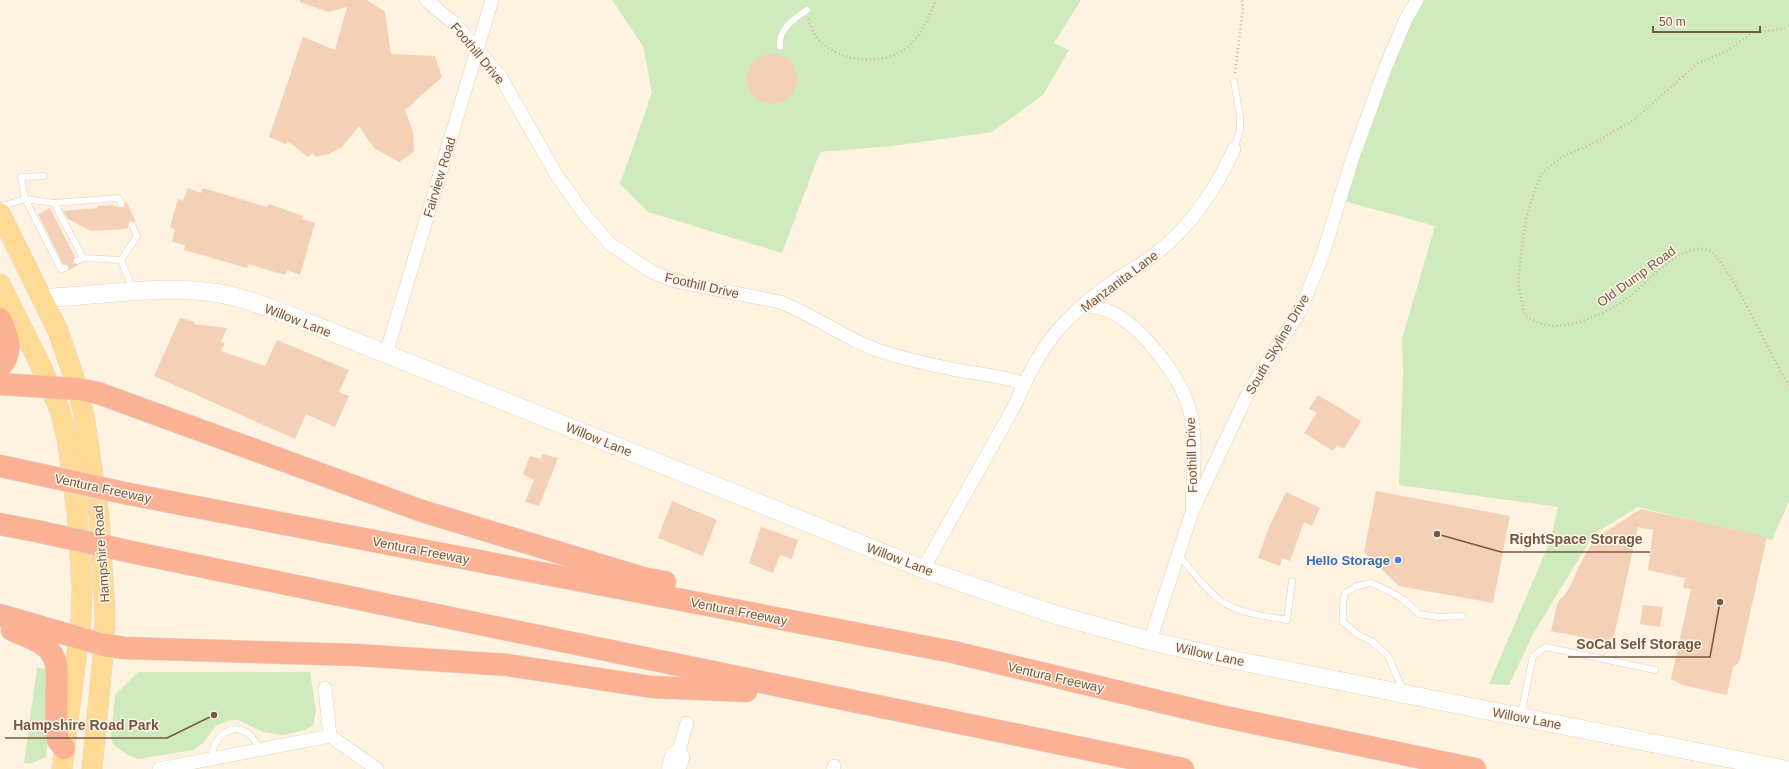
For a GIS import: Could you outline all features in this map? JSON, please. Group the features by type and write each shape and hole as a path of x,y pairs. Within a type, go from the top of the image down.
{"highway":[{"path":"0,319 9,342 7,359 0,367"},
{"path":"0,384 78,389 101,394 422,511 643,578 907,634 953,652"},
{"name":"Ventura Freeway","path":"0,466 129,494 953,652 1216,715 1475,769"},
{"path":"0,524 1183,769"},
{"path":"0,614 104,646 357,655 508,665 652,687 811,693"},
{"path":"0,624 46,646 51,650 57,668 56,730 63,758"}],"main road":[{"name":"Hampshire Road","path":"0,213 58,331 78,389 84,416 99,515 103,572 104,646 92,769"},
{"path":"0,244 26,291 31,295 43,298"},
{"name":"Hampshire Road","path":"2,294 52,388 67,438 77,512 82,587 79,638 63,758"}],"street":[{"name":"Foothill Drive","path":"426,0 455,24 500,76 556,174 585,215 610,244 634,262 652,272 674,281 780,302 865,346 890,354 952,369 1010,378 1024,384"},
{"name":"Fairview Road","path":"386,354 492,0"},
{"name":"South Skyline Drive","path":"1150,642 1192,512 1248,393 1300,311 1323,254 1352,160 1386,66 1406,19 1417,0"},
{"name":"Manzanita Lane","path":"923,569 1015,405 1024,384 1047,343 1067,320 1109,284 1155,254 1185,226 1213,191 1222,176 1234,149"},
{"name":"Willow Lane","path":"43,298 179,290 216,293 240,298 386,354 923,569 1053,614 1150,642 1783,769"},
{"name":"Foothill Drive","path":"1085,305 1106,310 1131,325 1159,354 1182,391 1189,408 1193,430 1192,512"},
{"path":"324,688 330,736"},
{"path":"679,769 683,758 679,750 687,723"},
{"path":"159,769 330,736 377,769"},
{"path":"668,769 672,754 679,750"}],"lane":[{"path":"780,47 779,39 784,29 807,10"},
{"name":"Manzanita Lane","path":"1234,82 1240,123 1240,130 1234,149"},
{"path":"44,176 21,177 25,199 57,256 61,269 65,268"},
{"path":"0,207 25,199 54,203 118,198 121,204"},
{"path":"54,203 60,221 80,260 121,260"},
{"path":"121,260 137,236 132,225"},
{"path":"121,260 135,292"},
{"path":"1178,555 1215,597 1230,606 1248,612 1287,620 1292,581"},
{"path":"1405,694 1388,656 1373,642 1357,634 1343,622 1342,604 1345,593 1357,586 1371,583 1404,600 1419,614 1438,617 1462,616"},
{"path":"1521,717 1533,656 1546,647 1655,670"},
{"path":"211,759 212,748 217,739 232,730 244,730 252,735 259,750"}],"path":[{"path":"807,10 812,30 825,46 841,54 859,58 882,59 897,54 910,45 925,27 936,0"},
{"path":"1234,82 1243,8 1242,0"},
{"name":"Old Dump Road","path":"1789,26 1782,29 1752,33 1725,52 1698,63 1636,119 1598,141 1562,157 1544,172 1535,189 1527,216 1518,283 1525,315 1536,323 1563,327 1596,317 1630,296 1679,255 1698,248 1710,250 1719,260 1739,292 1781,374 1789,385"}],"green space":[{"path":"612,0 1081,0 1054,43 1069,50 1043,95 992,132 892,146 820,152 782,253 648,212 620,184 652,93 643,46"},
{"path":"1417,0 1789,0 1789,501 1772,540 1638,507 1594,534 1533,634 1509,685 1489,684 1551,539 1558,507 1399,485 1403,375 1402,339 1435,226 1340,200"},
{"path":"37,668 52,669 46,757 30,764 24,763"},
{"path":"138,672 310,672 316,711 313,726 305,730 283,735 263,732 238,720 230,720 216,726 203,743 194,750 138,759 128,755 116,747 112,742 111,733 115,695"}],"building":[{"path":"300,0 367,0 385,12 391,54 435,56 442,77 405,110 413,132 414,152 399,162 374,148 359,126 342,147 329,154 316,157 312,153 308,157 288,141 286,144 269,137 303,37 335,50 347,7 328,12 300,2"},
{"path":"767,54 777,54 790,61 797,74 797,84 790,97 777,104 767,104 758,100 751,93 747,84 747,74 751,65 758,58"},
{"path":"188,188 201,193 203,188 267,207 269,204 303,216 302,219 315,223 300,275 287,270 285,275 248,264 247,268 184,250 185,245 172,242 175,230 170,227 178,199 183,201"},
{"path":"126,201 136,222 130,221 128,228 125,229 91,231 68,219 63,211 112,205 121,208 124,207"},
{"path":"50,208 75,257 73,263 78,265 69,270 68,265 63,264 38,214"},
{"path":"180,318 195,322 194,324 227,328 221,342 225,343 221,351 265,366 277,340 349,370 339,392 349,396 335,427 306,414 295,439 154,376"},
{"path":"1318,395 1361,421 1344,449 1337,445 1333,451 1304,433 1317,413 1309,409"},
{"path":"543,454 558,458 539,506 525,502 534,480 523,474 530,456 540,459"},
{"path":"1376,491 1510,516 1493,603 1399,586 1364,552"},
{"path":"1286,492 1320,508 1312,526 1304,522 1290,561 1282,558 1280,566 1258,558 1269,527"},
{"path":"672,501 717,520 703,556 658,538"},
{"path":"1641,509 1767,537 1739,663 1733,667 1727,695 1682,685 1671,679 1691,589 1683,588 1685,578 1648,570 1653,530 1638,527 1613,641 1607,645 1595,640 1551,631 1557,605 1571,585 1579,566 1594,539"},
{"path":"761,527 798,540 792,559 780,555 773,573 749,563"},
{"path":"1643,605 1663,607 1660,627 1640,624"}],"place":[{"name":"RightSpace Storage","path":"1437,534"},
{"name":"Hello Storage","path":"1398,560"},
{"name":"SoCal Self Storage","path":"1720,602"},
{"name":"Hampshire Road Park","path":"214,715"}]}
